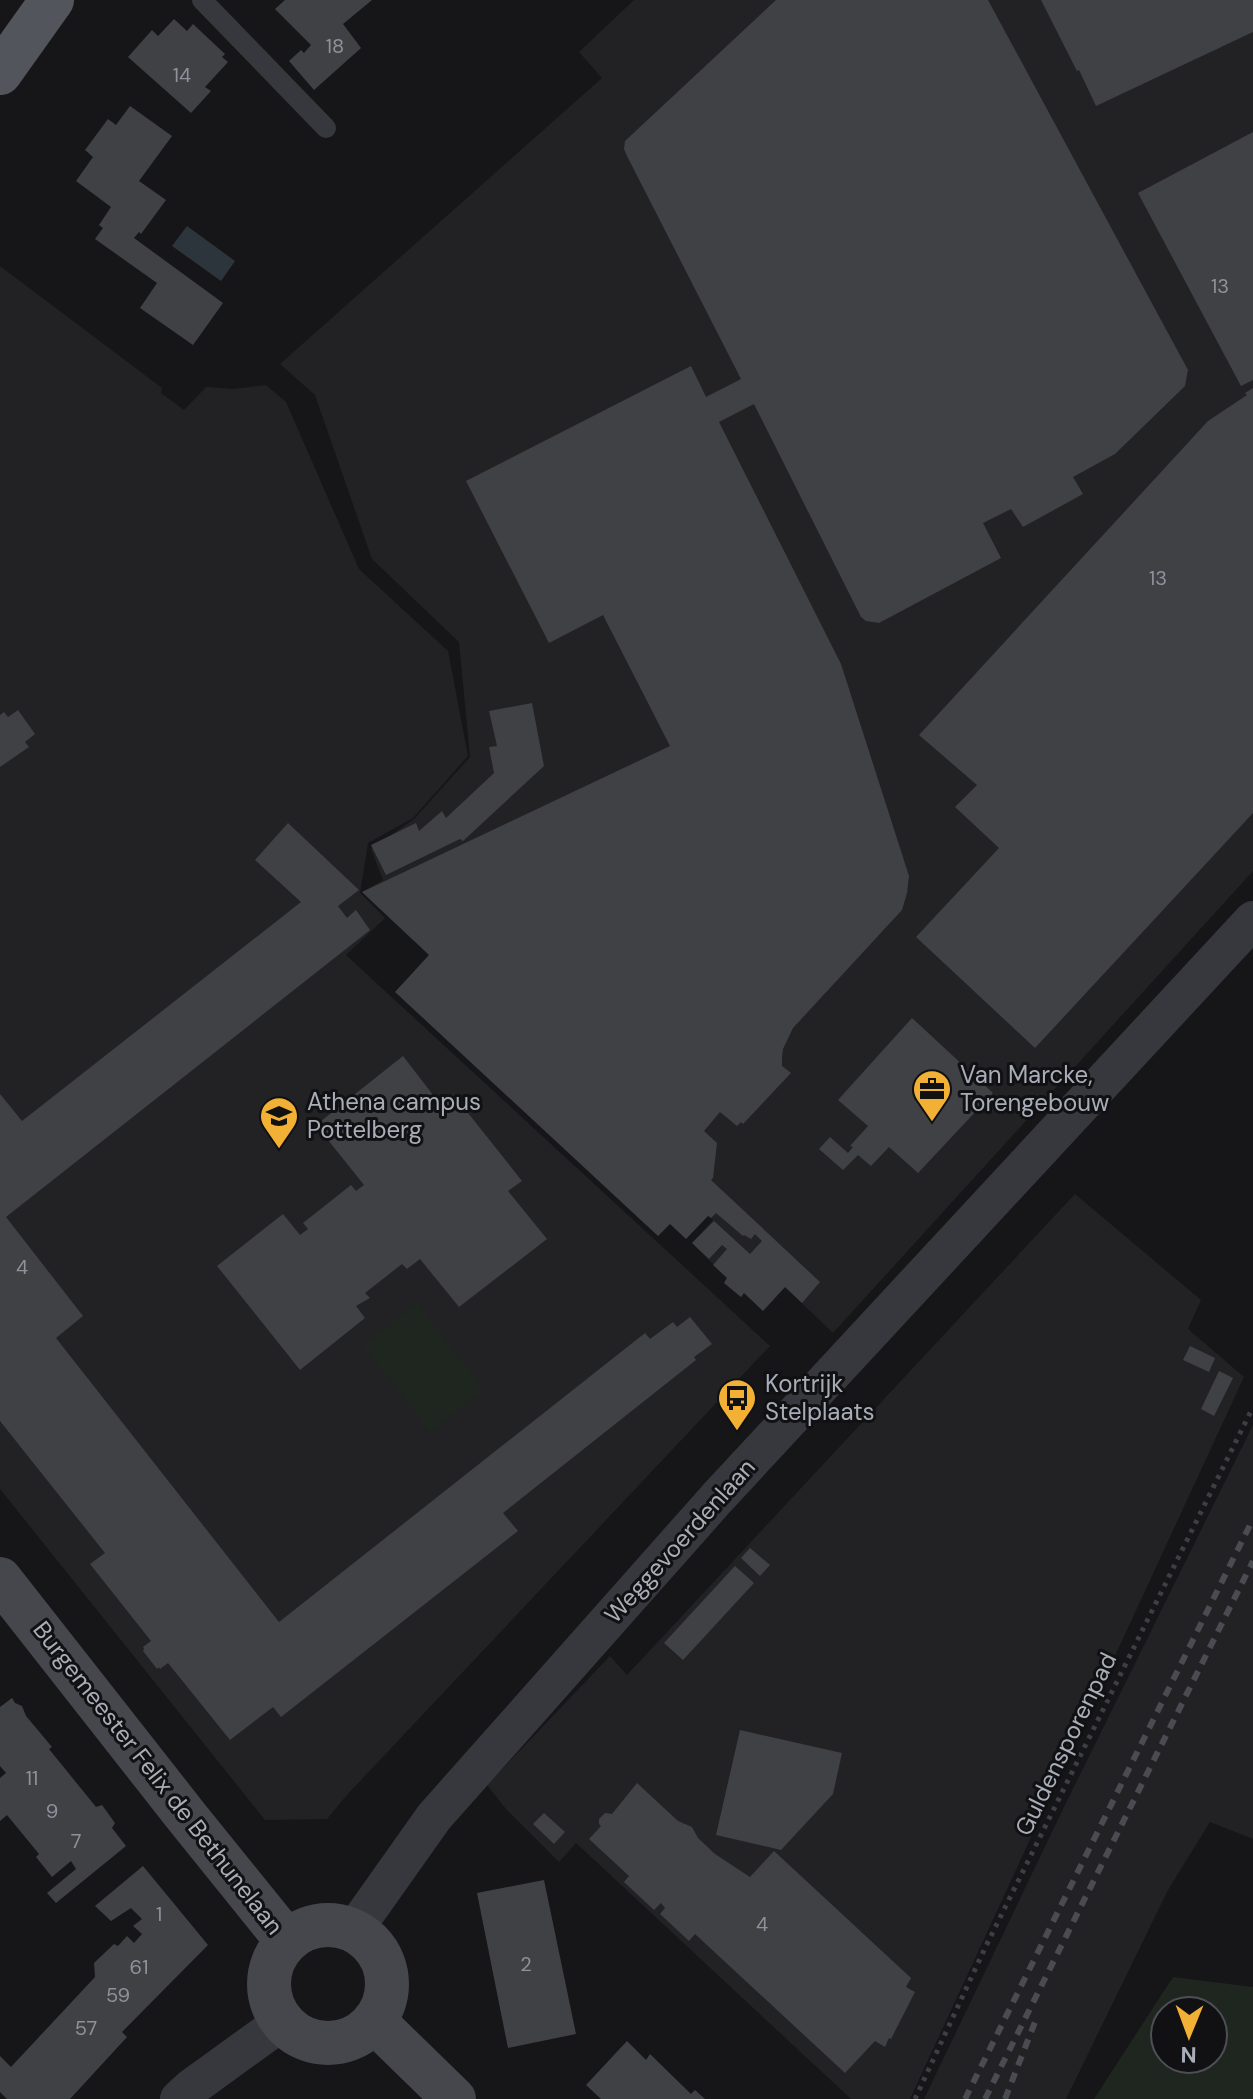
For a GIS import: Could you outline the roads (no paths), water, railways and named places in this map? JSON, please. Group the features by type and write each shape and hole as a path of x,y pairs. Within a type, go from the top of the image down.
{"main road":[{"path":"0,73 52,0"}],"street":[{"name":"Weggevoerdenlaan","path":"354,1930 434,1817 706,1510 1253,920"},
{"name":"Burgemeester Felix de Bethunelaan","path":"0,1579 287,1941"},
{"path":"330,1924 354,1930 375,1947 386,1971 386,1997 374,2021 353,2038 328,2043 302,2037 282,2022 271,2002 268,1980 274,1959 287,1941 307,1928 330,1924"},
{"path":"374,2021 454,2099"},
{"path":"179,2099 282,2022"}],"lane":[{"path":"202,0 326,128"}],"railway":[{"path":"965,2099 1253,1519"},
{"path":"985,2099 1253,1561"},
{"path":"1005,2099 1037,2017"}],"place":[{"name":"Van Marcke, Torengebouw","path":"932,1123"},
{"name":"Athena campus Pottelberg","path":"279,1150"},
{"name":"Kortrijk Stelplaats","path":"737,1432"}]}
